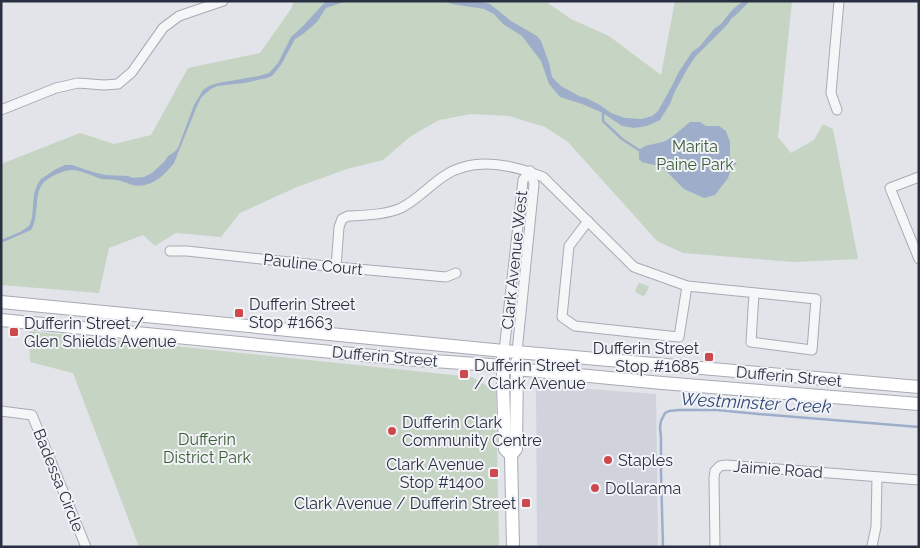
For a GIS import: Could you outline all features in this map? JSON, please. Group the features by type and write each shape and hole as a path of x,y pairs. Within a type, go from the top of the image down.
{"main road":[{"name":"Dufferin Street","path":"1,302 504,351 919,387"},
{"name":"Dufferin Street","path":"1,320 503,367 662,384 919,404"},
{"name":"Clark Avenue West","path":"504,351 505,449 511,455"},
{"name":"Clark Avenue West","path":"513,547 511,455 516,448 517,352"}],"street":[{"path":"1,110 56,88 78,83 118,84 132,72 163,28 168,24 179,16 223,1"},
{"path":"836,110 831,93 839,1"},
{"path":"336,268 339,227 342,219 348,216 388,212 401,208 456,170 487,163 505,164 543,177 634,267 687,286 816,299 812,350 751,342 754,293"},
{"name":"Clark Avenue West","path":"504,351 523,180 530,171"},
{"name":"Clark Avenue West","path":"517,352 534,184 530,171"},
{"path":"919,177 890,188 919,259"},
{"path":"588,221 569,246 562,317 575,326 679,337 687,286"},
{"name":"Pauline Court","path":"170,251 187,251 336,268 446,277 456,273"},
{"name":"Badessa Circle","path":"1,411 32,415 86,547"},
{"name":"Jaimie Road","path":"715,547 714,478 715,471 720,466 735,465 919,480"},
{"path":"872,546 876,527 878,477"}],"shaded area":[{"path":"536,385 656,394 658,547 537,547"}],"green space":[{"name":"Marita Paine Park","path":"294,1 545,1 571,19 609,36 661,75 675,1 792,1 778,137 791,153 814,140 823,124 833,129 858,259 794,262 683,253 657,241 568,142 545,127 509,116 471,114 439,120 411,136 383,160 347,169 297,187 240,213 221,237 176,233 155,246 143,235 109,248 99,293 1,285 1,164 80,133 114,144 151,135 188,68 260,53 291,9"},
{"path":"640,283 649,287 643,296 635,292"},
{"name":"Dufferin District Park","path":"29,331 472,377 496,391 499,547 139,547 73,373 30,362"}],"water":[{"path":"326,1 347,1 326,8 317,22 295,39 281,65 272,76 244,83 217,86 201,98 174,163 161,177 151,183 139,186 119,180 102,179 76,170 69,170 58,174 44,182 41,187 37,198 34,224 31,230 1,243 1,240 29,226 37,185 41,179 56,169 65,165 72,165 105,175 133,178 144,177 152,173 178,148 194,105 203,90 218,83 269,73 278,63 291,37"},
{"path":"444,1 477,1 490,4 511,21 537,36 541,41 552,77 561,86 600,105 611,113 625,118 642,119 652,116 658,111 678,73 692,52 721,24 732,10 743,1 748,1 696,56 660,120 647,126 634,128 622,126 603,113 560,97 549,84 541,61 522,36 503,24 494,14 484,9"},
{"path":"690,122 700,122 706,126 719,126 726,131 730,142 730,158 737,164 732,166 728,178 715,195 704,198 684,189 662,167 642,162 639,159 639,150 668,139"}],"waterway":[{"path":"733,16 748,1"},
{"path":"603,113 603,121 622,139 639,150"},
{"name":"Westminster Creek","path":"663,547 660,428 665,413 669,411 717,410 919,427"}],"place":[{"name":"Dufferin Street Stop #1663","path":"239,313"},
{"name":"Dufferin Street / Glen Shields Avenue","path":"14,332"},
{"name":"Dufferin Street Stop #1685","path":"709,357"},
{"name":"Dufferin Street / Clark Avenue","path":"464,374"},
{"name":"Dufferin Clark Community Centre","path":"392,431"},
{"name":"Staples","path":"608,460"},
{"name":"Clark Avenue Stop #1400","path":"494,473"},
{"name":"Dollarama","path":"595,488"},
{"name":"Clark Avenue / Dufferin Street","path":"526,503"}]}
